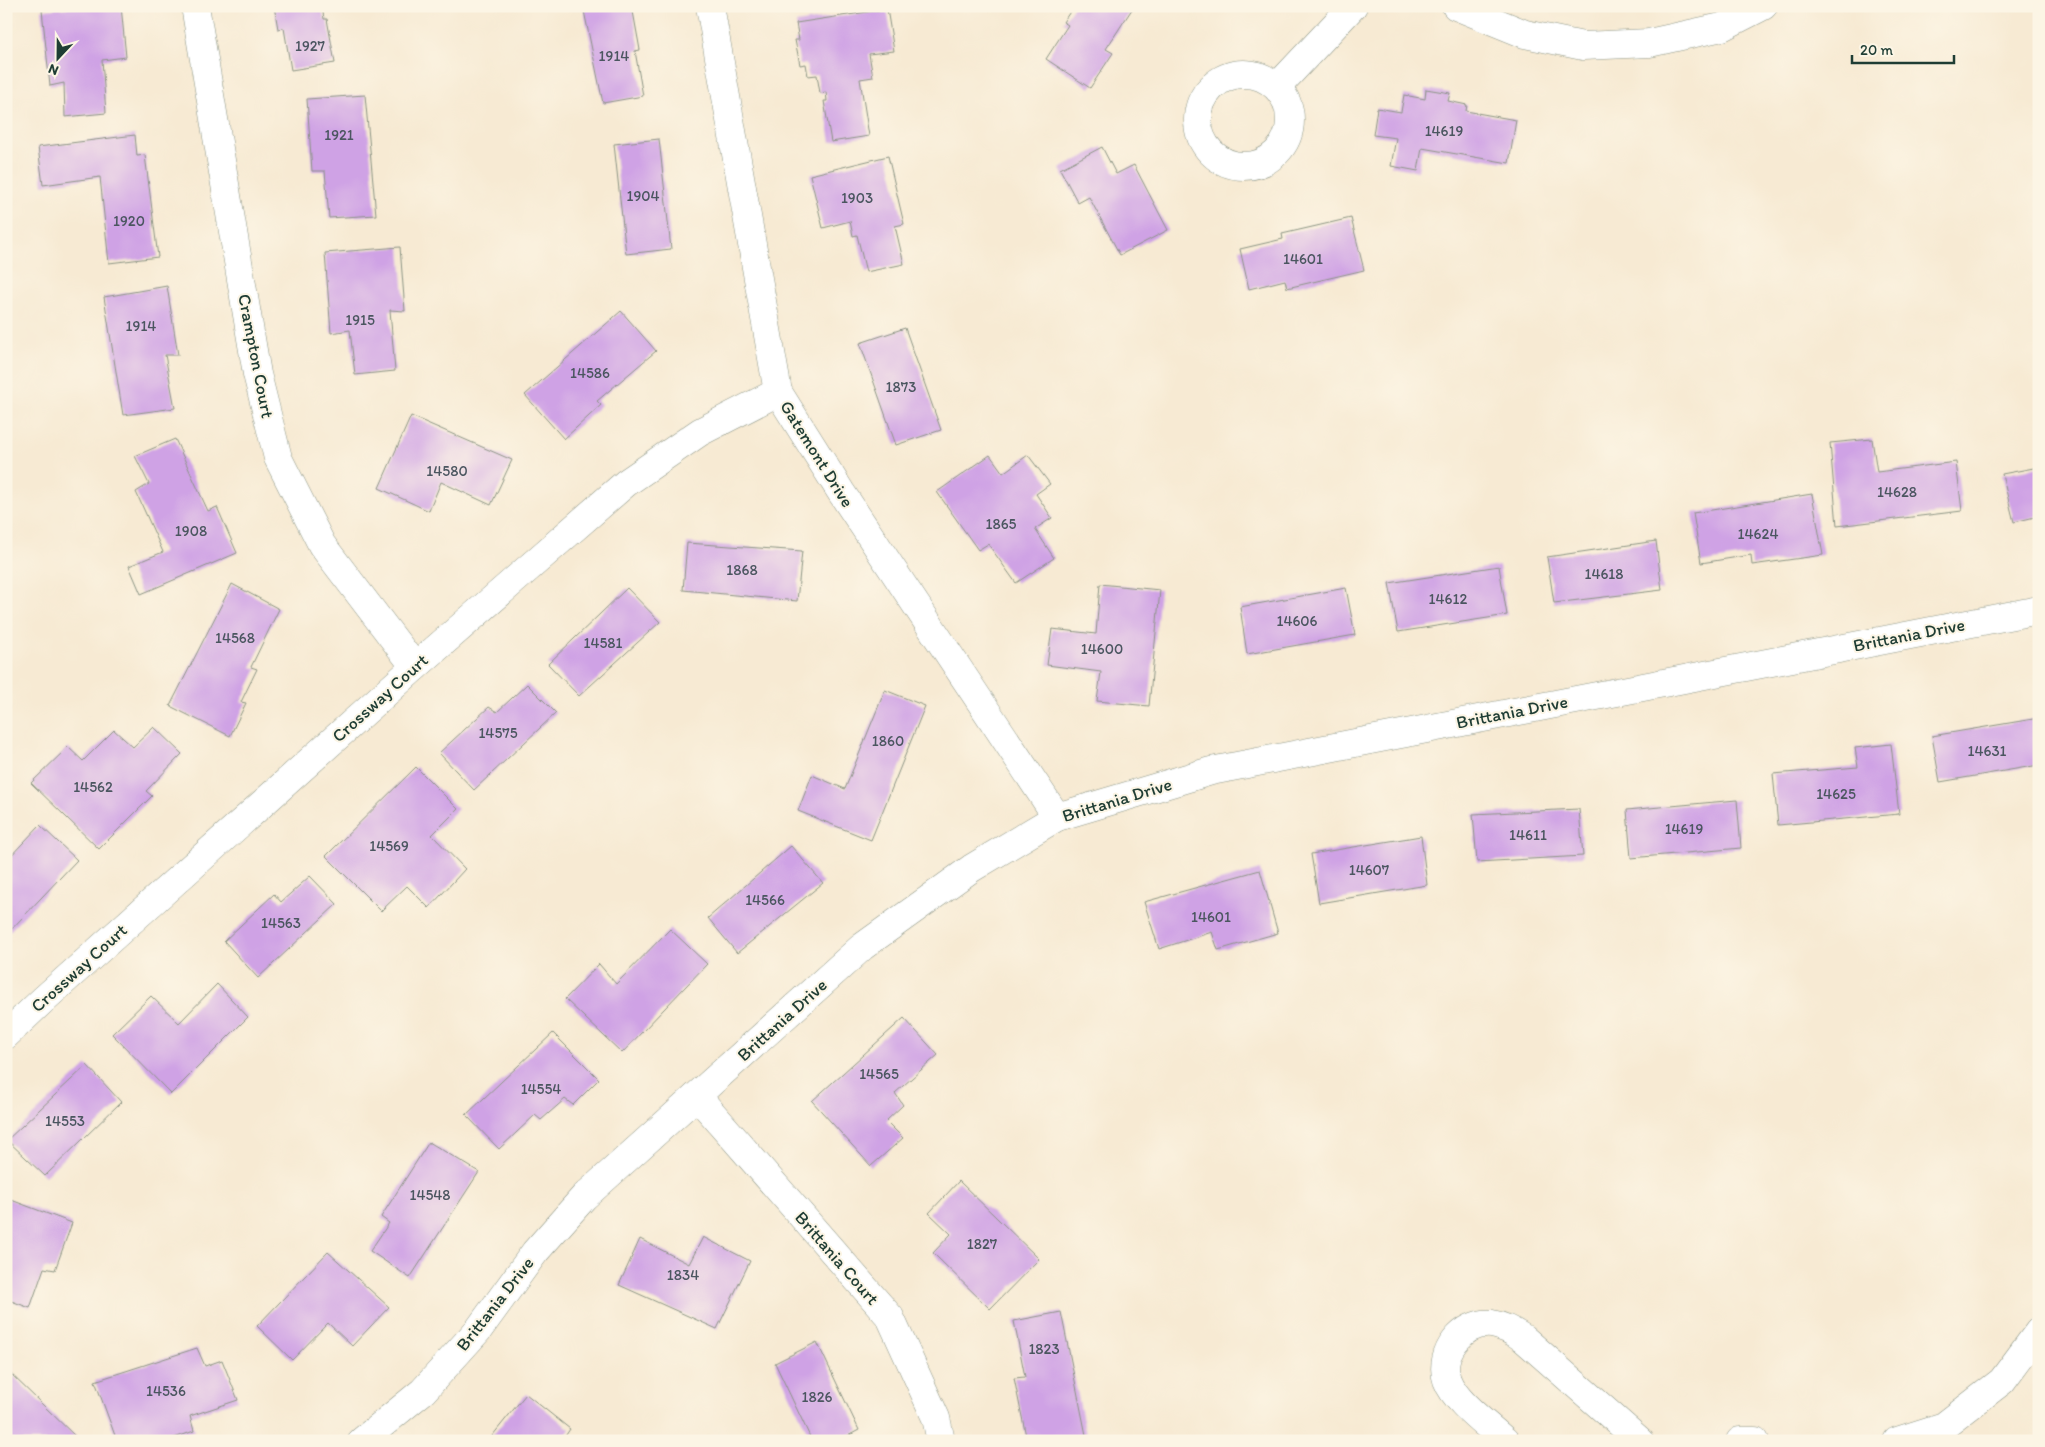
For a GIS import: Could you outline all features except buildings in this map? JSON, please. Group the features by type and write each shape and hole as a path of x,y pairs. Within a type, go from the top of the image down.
{"street":[{"name":"Crampton Court","path":"195,6 257,374 278,458 322,545 415,666"},
{"name":"Gatemont Drive","path":"710,6 778,392 840,492 1057,817"},
{"path":"1277,87 1353,6"},
{"path":"1456,6 1525,34 1584,46 1649,43 1722,27 1762,6"},
{"name":"Crossway Court","path":"6,1035 415,666 626,483 700,432 778,392"},
{"name":"Brittania Drive","path":"362,1441 423,1391 479,1329 535,1252 584,1197 862,947 972,868 1057,817 1211,772 2039,610"},
{"name":"Brittania Court","path":"697,1096 890,1317 936,1418 940,1441"},
{"path":"1505,1441 1453,1392 1447,1379 1446,1364 1449,1349 1458,1337 1476,1326 1491,1324 1506,1328 1524,1338 1640,1441"},
{"path":"1897,1441 1944,1426 2002,1381 2039,1331"},
{"path":"1740,1441 1756,1441"}]}
